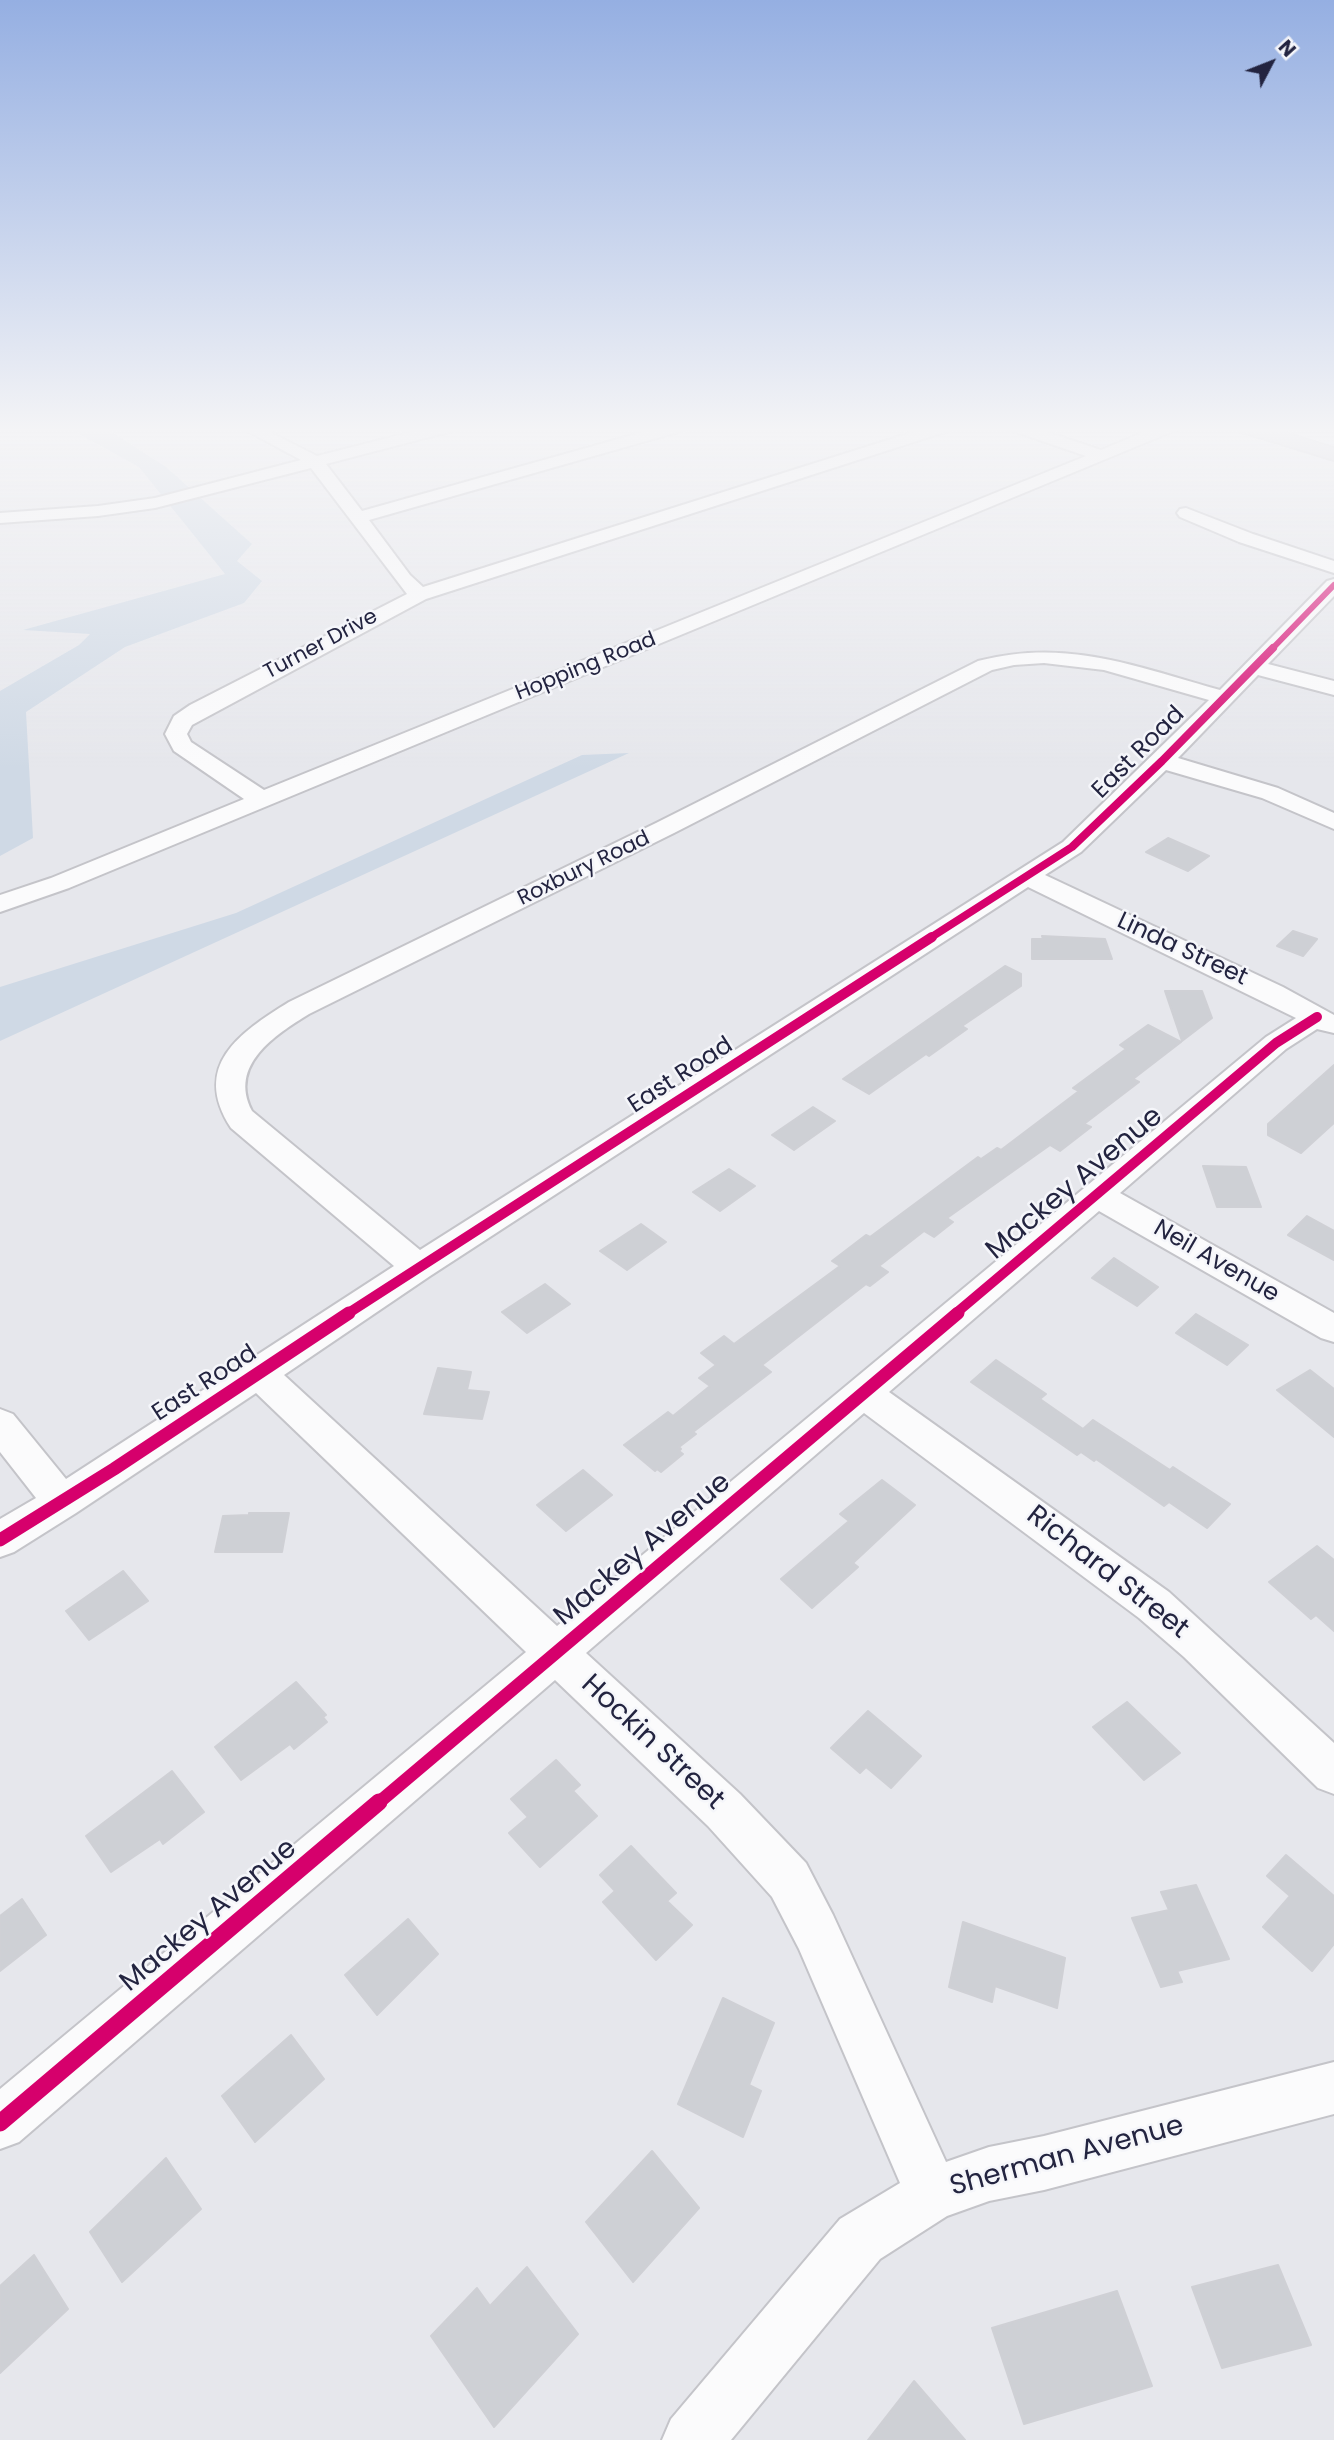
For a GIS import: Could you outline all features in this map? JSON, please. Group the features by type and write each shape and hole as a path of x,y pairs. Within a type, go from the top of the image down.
{"street":[{"path":"374,541 403,579 419,594"},
{"name":"Turner Drive","path":"261,799 183,746 176,734 182,721 198,710 419,594 586,541"},
{"name":"Hopping Road","path":"0,904 60,883 891,541"},
{"path":"1255,541 1334,567"},
{"name":"East Road","path":"0,1541 418,1267 1072,847 1161,761 1334,585"},
{"name":"Roxbury Road","path":"418,1267 242,1121 231,1100 231,1079 237,1061 245,1049 271,1025 299,1008 640,841 985,665 1020,657 1086,660 1222,697"},
{"path":"1253,667 1334,688"},
{"path":"1161,761 1270,793 1334,822"},
{"name":"Linda Street","path":"1028,877 1273,992 1326,1022"},
{"name":"Mackey Avenue","path":"0,2123 1276,1043 1326,1022"},
{"name":"Neil Avenue","path":"1097,1195 1334,1329"},
{"name":"Hockin Street","path":"258,1374 310,1419 724,1810 789,1880 816,1931 932,2194"},
{"name":"Richard Street","path":"864,1393 1144,1597 1199,1644 1334,1773"},
{"path":"0,1424 62,1502"},
{"name":"Sherman Avenue","path":"692,2440 860,2239 932,2194 989,2174 1044,2163 1334,2088"}],"shaded area":[{"path":"198,541 249,541 252,544 237,561 262,581 244,603 125,647 26,712 33,838 0,856 0,691 79,645 90,634 23,630 225,574"},
{"path":"629,753 0,1041 0,987 236,913 582,755"}],"building":[{"path":"1168,838 1209,856 1188,871 1146,852"},
{"path":"1293,931 1317,939 1303,956 1277,946"},
{"path":"1042,936 1105,939 1112,959 1032,959 1032,939 1043,939"},
{"path":"1005,966 1021,974 1021,986 962,1026 967,1029 929,1056 926,1054 869,1094 843,1079"},
{"path":"1165,991 1202,991 1212,1018 1182,1041"},
{"path":"1148,1025 1181,1042 1133,1079 1139,1082 1084,1124 1091,1127 1060,1151 1050,1145 947,1218 953,1222 934,1237 924,1231 879,1266 888,1272 870,1286 866,1284 762,1365 771,1372 693,1432 696,1434 679,1447 683,1454 661,1472 657,1469 655,1471 624,1445 668,1412 673,1416 710,1386 699,1378 716,1365 701,1353 724,1336 734,1344 840,1266 832,1261 866,1235 870,1237 978,1157 981,1159 997,1148 1001,1150 1079,1091 1073,1088 1126,1049 1120,1045"},
{"path":"1334,1065 1334,1123 1301,1153 1268,1135 1268,1124"},
{"path":"813,1107 835,1121 794,1150 772,1135"},
{"path":"1203,1166 1246,1167 1261,1207 1217,1207"},
{"path":"729,1169 755,1186 720,1211 693,1192"},
{"path":"1307,1216 1334,1231 1334,1260 1288,1235"},
{"path":"641,1224 666,1242 627,1270 600,1251"},
{"path":"1114,1258 1158,1287 1137,1306 1092,1278"},
{"path":"545,1284 570,1304 527,1333 502,1312"},
{"path":"1196,1314 1248,1345 1227,1365 1176,1333"},
{"path":"996,1360 1046,1394 1040,1399 1083,1429 1093,1420 1170,1470 1173,1467 1230,1504 1207,1528 1169,1502 1164,1506 1096,1459 1094,1461 1081,1452 1077,1455 971,1382"},
{"path":"438,1368 471,1372 467,1390 489,1392 482,1419 424,1414"},
{"path":"1310,1370 1334,1389 1334,1437 1277,1390"},
{"path":"583,1470 612,1495 566,1531 537,1505"},
{"path":"882,1480 915,1505 853,1563 858,1567 812,1608 781,1579 849,1521 840,1514"},
{"path":"289,1513 282,1552 215,1552 223,1516"},
{"path":"1317,1546 1334,1560 1334,1631 1316,1615 1311,1619 1269,1582"},
{"path":"123,1571 148,1601 89,1640 66,1611"},
{"path":"296,1682 326,1715 323,1717 327,1722 294,1749 290,1744 241,1780 215,1747"},
{"path":"1127,1702 1180,1753 1144,1780 1093,1727"},
{"path":"868,1711 921,1756 891,1788 866,1767 860,1773 831,1748"},
{"path":"556,1760 580,1785 573,1791 597,1816 540,1867 509,1833 528,1817 511,1799"},
{"path":"172,1771 204,1812 163,1844 160,1839 111,1872 86,1836"},
{"path":"631,1846 676,1893 667,1901 692,1925 656,1960 603,1902 615,1891 600,1875"},
{"path":"1286,1855 1334,1896 1334,1944 1312,1971 1263,1927 1290,1896 1267,1876"},
{"path":"1196,1885 1229,1959 1177,1971 1182,1982 1161,1987 1132,1918 1169,1910 1161,1892"},
{"path":"22,1899 46,1935 0,1971 0,1916"},
{"path":"408,1919 438,1954 377,2015 345,1975"},
{"path":"963,1922 1065,1958 1057,2008 995,1986 992,2002 949,1987"},
{"path":"723,1998 774,2023 749,2085 761,2091 743,2137 678,2104"},
{"path":"291,2035 324,2079 255,2142 222,2096"},
{"path":"652,2151 699,2208 633,2282 586,2222"},
{"path":"166,2158 201,2209 122,2282 90,2232"},
{"path":"34,2255 68,2309 0,2373 0,2286"},
{"path":"1278,2265 1311,2345 1222,2368 1192,2287"},
{"path":"527,2267 578,2334 494,2427 431,2336 477,2288 490,2306"},
{"path":"1117,2291 1152,2386 1024,2424 992,2328"},
{"path":"914,2381 965,2440 868,2440"}],"cycle path":[{"path":"0,1540 114,1469 418,1267 1072,847 1162,761 1334,585"},
{"path":"0,2123 1276,1043 1317,1017"}]}
